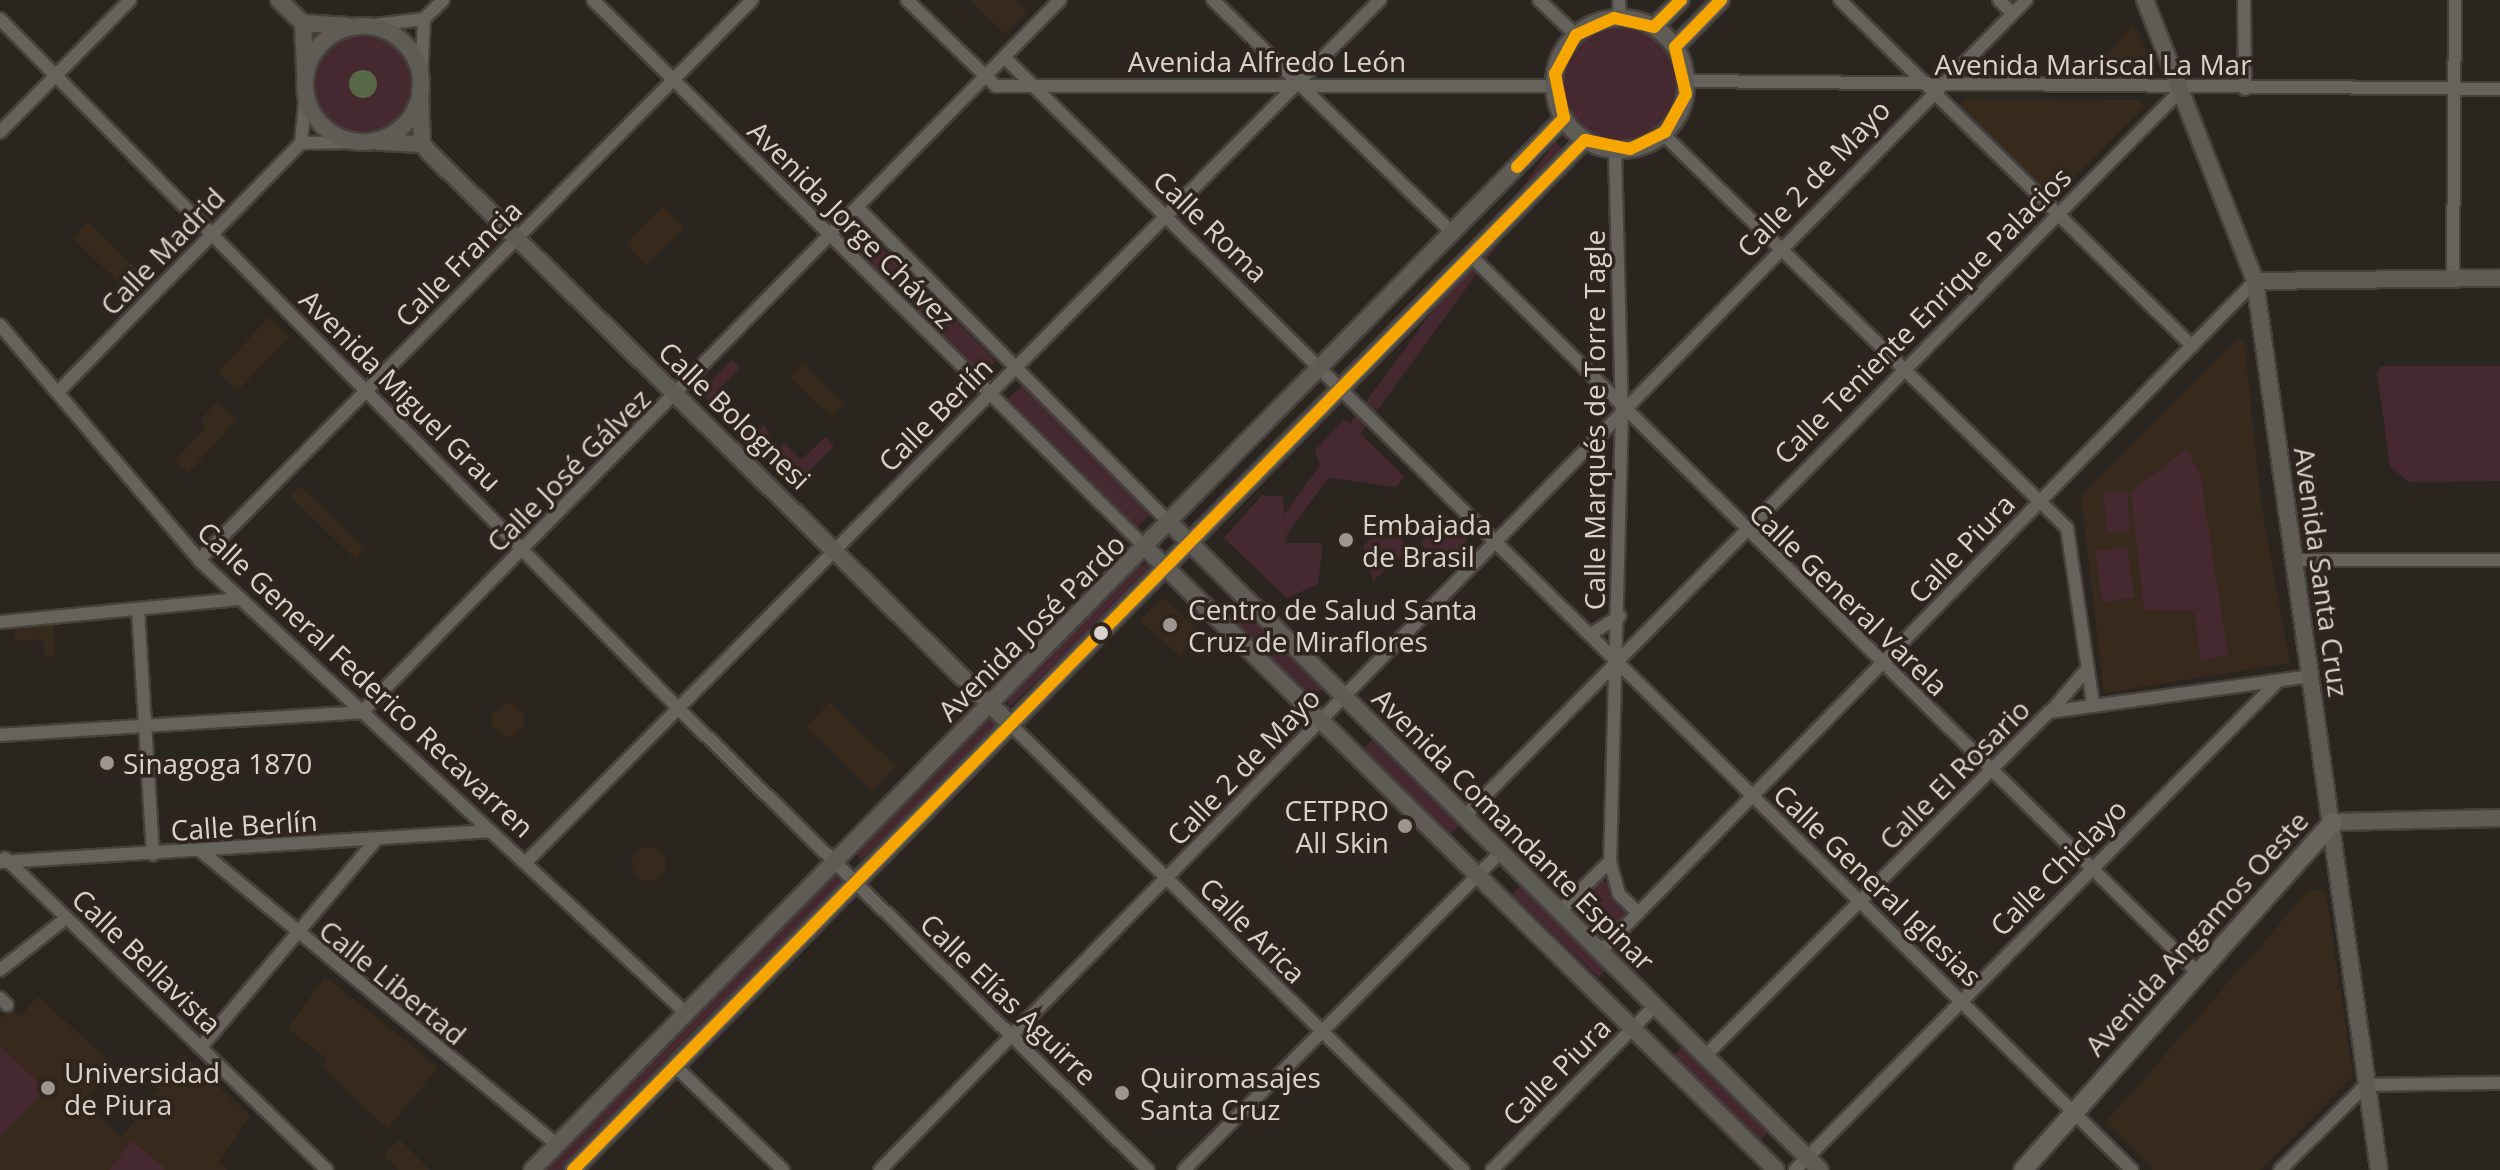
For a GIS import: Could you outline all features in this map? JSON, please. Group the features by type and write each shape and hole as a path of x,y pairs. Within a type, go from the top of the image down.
{"main road":[{"path":"279,0 303,23 362,26 404,43 420,85 422,144 364,141 322,124 306,88 303,23"},
{"path":"1654,27 1681,0"},
{"path":"1675,47 1721,0"},
{"name":"Avenida Santa Cruz","path":"2145,0 2255,281 2333,822 2379,1170"},
{"path":"1620,18 1654,27 1675,47 1686,81 1680,112 1663,134 1615,150 1585,140 1564,118 1554,86 1560,57 1576,35 1620,18"},
{"path":"306,88 322,43 362,26"},
{"path":"364,141 404,125 420,85"},
{"name":"Avenida José Pardo","path":"532,1170 1171,524 1564,118"},
{"name":"Avenida José Pardo","path":"573,1170 1585,140"},
{"name":"Calle Bolognesi","path":"422,144 1010,724"},
{"path":"2255,281 2500,278"},
{"name":"Avenida Comandante Espinar","path":"1171,524 1820,1170"},
{"name":"Avenida Comandante Espinar","path":"1146,548 1776,1170"},
{"name":"Avenida Angamos Oeste","path":"2023,1170 2333,822 2500,818"}],"street":[{"path":"0,132 130,0"},
{"path":"362,26 424,19 443,0"},
{"name":"Avenida Jorge Chávez","path":"593,0 988,395 1146,548"},
{"name":"Calle Francia","path":"199,560 752,0"},
{"path":"907,0 985,76"},
{"name":"Calle José Gálvez","path":"362,712 859,209 1060,0"},
{"path":"1213,0 1453,233"},
{"name":"Calle Berlín","path":"525,863 1380,0"},
{"path":"1539,0 1576,35"},
{"path":"1619,0 1620,18"},
{"path":"1840,0 1934,88 2053,215 2192,346"},
{"path":"1999,0 2012,13"},
{"name":"Calle 2 de Mayo","path":"880,1170 1934,88 2026,0"},
{"path":"2244,0 2245,89"},
{"path":"2453,279 2455,0"},
{"name":"Avenida Miguel Grau","path":"0,19 365,391 525,547 678,708 836,862"},
{"path":"420,85 424,19"},
{"name":"Calle Roma","path":"1004,57 1342,387"},
{"name":"Avenida Alfredo León","path":"985,76 996,86 1298,83 1554,86"},
{"name":"Avenida Mariscal La Mar","path":"1686,81 1934,88 2500,89"},
{"path":"1046,99 1050,85"},
{"path":"306,88 301,143 364,141"},
{"name":"Calle Teniente Enrique Palacios","path":"1465,816 2053,215 2181,90"},
{"path":"1663,134 2041,500 2069,531 2093,704"},
{"name":"Calle Madrid","path":"58,392 301,143"},
{"name":"Calle Marqués de Torre Tagle","path":"1615,150 1622,409 1620,616 1610,861 1619,894 1638,913"},
{"name":"Avenida Jorge Chávez","path":"859,209 1171,524"},
{"name":"Calle General Varela","path":"1471,256 1622,409 2198,973"},
{"name":"Calle Piura","path":"1601,951 2255,281"},
{"name":"Calle General Federico Recavarren","path":"0,325 199,560 687,1014"},
{"path":"1621,386 1639,392"},
{"name":"Calle General Iglesias","path":"1342,387 2132,1170"},
{"path":"2294,560 2500,560"},
{"path":"0,622 241,599"},
{"path":"138,609 153,855"},
{"path":"1591,634 1620,616"},
{"path":"2049,712 2088,668"},
{"name":"Calle El Rosario","path":"1705,1056 2049,712 2312,676"},
{"path":"1601,678 1617,690"},
{"name":"Calle Chiclayo","path":"1795,1170 2278,681"},
{"path":"2254,684 2257,702"},
{"path":"0,735 362,712"},
{"name":"Calle Arica","path":"1010,724 1463,1170"},
{"name":"Calle Berlín","path":"3,859 153,855 490,831"},
{"path":"201,1047 375,841"},
{"name":"Calle Libertad","path":"202,852 297,935 557,1145"},
{"path":"1184,1170 1501,852"},
{"name":"Calle Bellavista","path":"3,859 327,1170"},
{"path":"1560,911 1610,861"},
{"name":"Calle Elías Aguirre","path":"836,862 1148,1170"},
{"path":"0,970 60,923"},
{"name":"Calle Piura","path":"1492,1170 1655,1006"},
{"path":"675,1066 783,1170"},
{"path":"2280,1170 2366,1085 2500,1083"}],"shaded area":[{"path":"970,0 1015,0 1027,12 1005,34"},
{"path":"2133,24 2155,68 2145,76 2091,72"},
{"path":"1620,25 1643,29 1663,42 1676,62 1680,85 1676,108 1663,128 1643,141 1620,145 1597,141 1577,128 1564,108 1560,85 1564,62 1577,42 1597,29"},
{"path":"363,32 383,36 406,55 415,84 411,104 392,127 363,136 343,132 320,113 311,84 315,64 334,41"},
{"path":"363,70 373,74 377,84 373,94 363,98 353,94 349,84 353,74"},
{"path":"1965,99 2138,100 2145,106 2059,193 2048,194 1956,108"},
{"path":"1555,142 1566,150 1262,569 1251,561"},
{"path":"663,206 684,227 646,265 625,244"},
{"path":"88,222 143,275 127,291 73,238"},
{"path":"862,227 996,361 988,369 970,365 848,242"},
{"path":"270,317 290,336 237,391 217,372"},
{"path":"2237,339 2244,340 2261,503 2290,663 2104,693 2081,496"},
{"path":"732,360 740,368 716,392 756,432 764,425 777,450 784,443 801,460 825,437 834,446 804,476 791,464 781,473 706,398 706,386"},
{"path":"803,363 845,403 832,417 790,377"},
{"path":"2382,366 2500,366 2500,481 2408,482 2390,466 2377,372"},
{"path":"1023,384 1152,513 1137,528 1008,399"},
{"path":"217,402 237,420 188,473 175,461 206,427 200,420"},
{"path":"1345,419 1405,477 1395,487 1323,477 1315,450"},
{"path":"2186,449 2200,474 2228,655 2201,661 2194,611 2144,610 2131,492"},
{"path":"300,486 365,549 356,559 290,496"},
{"path":"2127,491 2130,531 2107,533 2104,493"},
{"path":"1262,495 1283,497 1286,543 1323,543 1318,584 1287,598 1224,538"},
{"path":"1447,516 1466,530 1466,543 1445,564 1420,544"},
{"path":"1385,524 1410,548 1373,581 1363,546"},
{"path":"2127,547 2134,598 2102,602 2095,551"},
{"path":"1151,564 1155,569 1009,708 1007,700 1139,566"},
{"name":"Centro de Salud Santa Cruz de Miraflores","path":"1161,597 1201,632 1180,656 1140,621"},
{"path":"1239,605 1324,687 1313,698 1228,617"},
{"path":"54,624 55,655 44,655 43,639 15,641 14,627"},
{"path":"830,702 896,766 872,791 806,727"},
{"path":"508,704 519,709 524,720 519,731 508,736 497,731 492,720 497,709"},
{"path":"988,719 1001,727 860,861 857,851"},
{"path":"1374,738 1462,823 1451,834 1363,750"},
{"path":"649,847 661,852 666,864 661,876 649,881 637,876 632,864 637,852"},
{"path":"834,875 846,883 568,1170 542,1170"},
{"path":"1599,876 1634,910 1598,937 1572,904"},
{"path":"1523,883 1609,966 1598,978 1512,895"},
{"path":"2311,888 2326,893 2353,1076 2260,1170 2153,1170 2105,1123"},
{"path":"325,976 438,1067 388,1129 321,1067 327,1058 288,1029"},
{"name":"Universidad de Piura","path":"38,996 116,1068 84,1102 122,1138 182,1053 250,1116 219,1162 228,1170 0,1170 0,1019 10,1008 20,1017"},
{"path":"1686,1043 1772,1129 1760,1141 1674,1055"},
{"path":"0,1046 46,1089 0,1138"},
{"path":"399,1140 430,1170 398,1170 384,1155"},
{"path":"132,1141 165,1168 109,1170"}],"transit line":[{"path":"1517,167 1564,118 1555,74 1576,35 1614,18 1654,27 1681,0"},
{"path":"573,1170 1585,140 1630,149 1665,132 1686,94 1675,47 1721,0"}],"place":[{"name":"Embajada de Brasil","path":"1346,540"},
{"name":"Centro de Salud Santa Cruz de Miraflores","path":"1170,625"},
{"name":"Sinagoga 1870","path":"107,763"},
{"name":"CETPRO All Skin","path":"1405,826"},
{"name":"Universidad de Piura","path":"48,1088"},
{"name":"Quiromasajes Santa Cruz","path":"1122,1093"}]}
